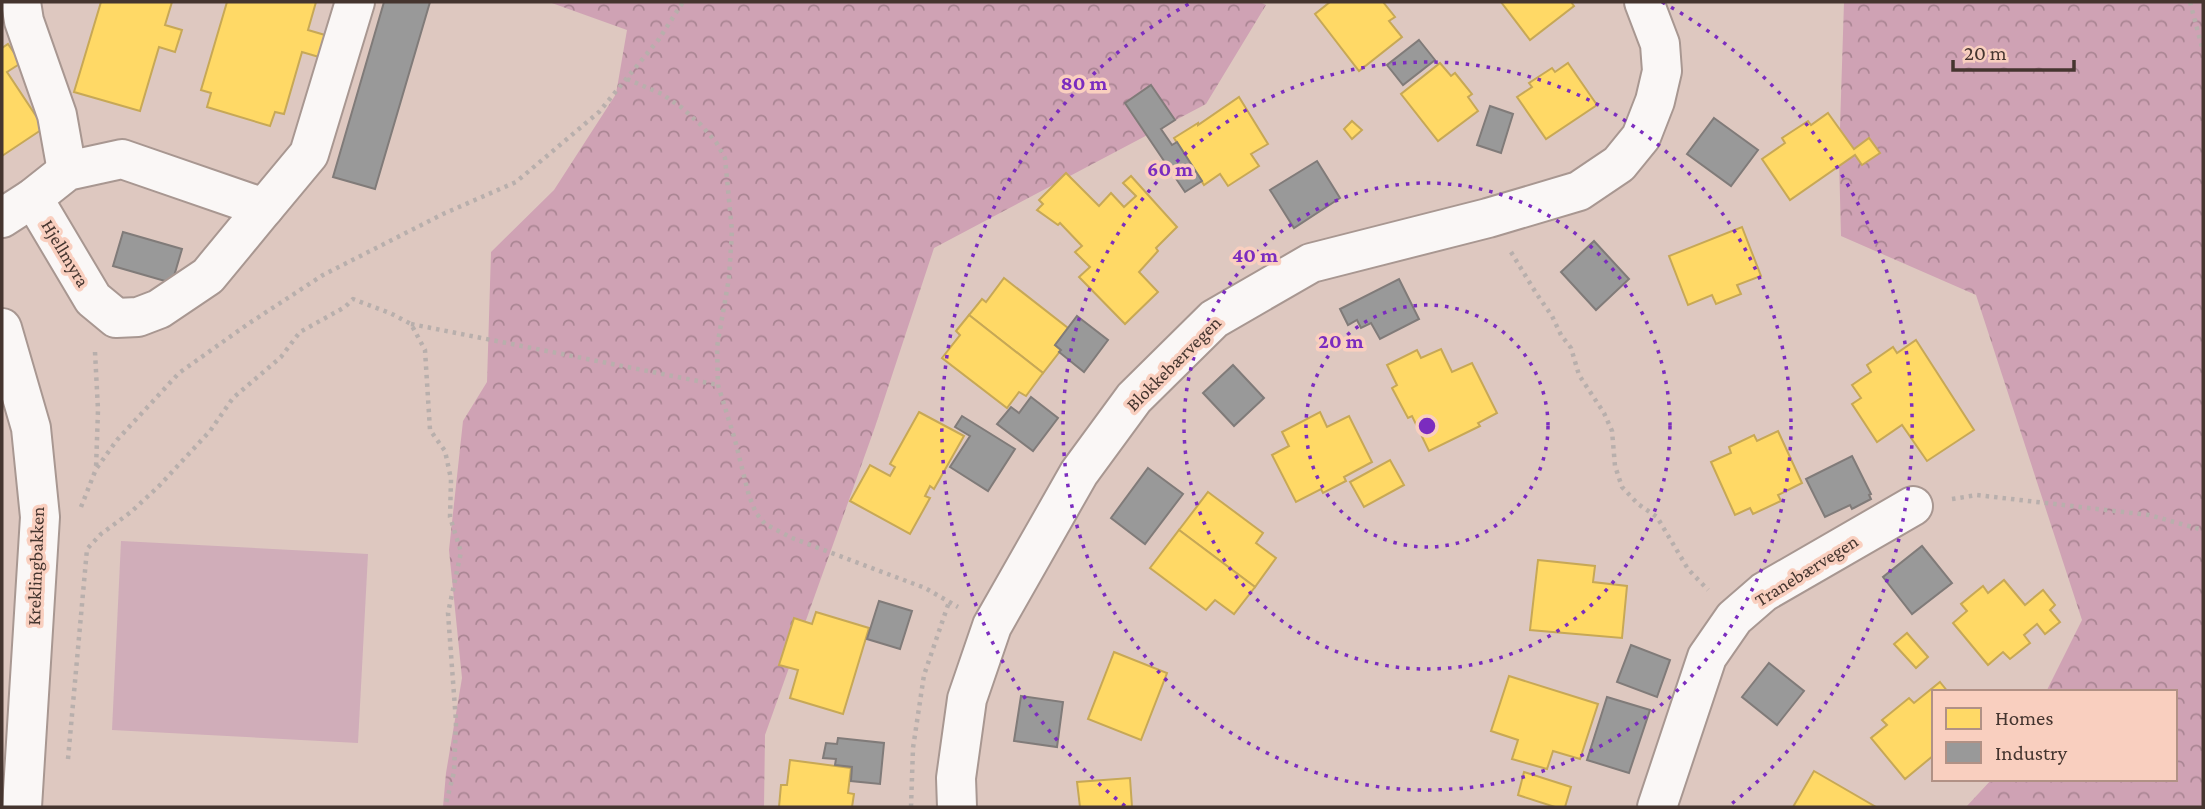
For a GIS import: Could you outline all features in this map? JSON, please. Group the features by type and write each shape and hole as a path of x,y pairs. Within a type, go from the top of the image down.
{"street":[{"path":"22,2 24,21 57,115 66,171"},
{"name":"Hjellmyra","path":"264,208 122,159 66,171 17,208 93,299 116,318 138,317 159,309 208,276 309,154 355,2"},
{"name":"Blokkebærvegen","path":"957,807 956,778 967,699 992,626 1079,472 1134,398 1214,319 1311,263 1579,191 1619,164 1641,136 1655,102 1662,71 1660,44 1644,2"},
{"name":"Kreklingbakken","path":"2,328 31,428 40,517 22,807"},
{"name":"Tranebærvegen","path":"1657,807 1707,657 1734,618 1764,592 1913,506"}],"path":[{"path":"79,518 96,469 117,440 178,373 323,275 443,214 516,182 599,113 659,39 684,2"},
{"path":"2190,2 2203,51"},
{"path":"627,79 662,94 681,107 702,125 725,159 732,231 729,278 717,347 718,385 756,513 765,524 792,538 925,587 992,626"},
{"path":"1496,215 1508,245 1571,348 1578,375 1604,413 1612,431 1615,466 1622,487 1657,517 1688,569 1734,618"},
{"path":"93,299 96,469"},
{"path":"68,686 66,767 87,549 159,486 210,431 233,398 281,357 300,332 345,307 353,299 411,324 718,385"},
{"path":"411,324 425,350 430,430 445,451 451,479 450,517 461,552 448,613 456,722 454,772 445,807"},
{"path":"1913,506 1978,495 2149,515 2203,530"}],"green space":[{"path":"549,2 1260,2 1266,5 1206,104 934,248 875,427 765,735 764,807 443,807 462,678 449,550 463,421 487,382 491,252 554,190 616,94 627,30"},
{"path":"1844,2 2203,2 2203,807 1966,807 1990,781 2177,781 2177,690 2047,690 2082,620 1976,295 1841,236 1839,159"}],"shaded area":[{"path":"121,541 368,554 358,743 112,730"}],"building: Homes":[{"path":"101,2 172,2 165,25 182,30 175,52 159,47 140,111 74,92"},
{"path":"227,2 316,2 308,30 325,35 319,57 302,52 284,114 275,112 270,126 207,107 211,93 201,90"},
{"path":"1330,2 1383,2 1395,17 1389,21 1402,37 1359,71 1315,14"},
{"path":"1501,2 1571,2 1574,6 1530,40"},
{"path":"8,44 21,63 7,72 44,128 2,156 2,48"},
{"path":"1440,63 1451,76 1455,73 1472,94 1468,97 1478,111 1438,141 1401,94"},
{"path":"1568,63 1597,105 1546,139 1517,97 1532,87 1529,83 1552,68 1555,72"},
{"path":"1239,97 1268,144 1251,154 1259,166 1228,186 1220,174 1204,185 1174,138"},
{"path":"1828,113 1854,149 1869,138 1880,153 1862,165 1855,155 1790,200 1762,159 1785,143 1782,138 1808,121 1811,125"},
{"path":"1352,121 1362,130 1352,139 1344,129"},
{"path":"1066,173 1099,206 1111,193 1124,207 1136,196 1123,183 1131,176 1177,227 1156,248 1158,251 1139,272 1158,292 1125,324 1079,277 1090,267 1075,252 1082,246 1060,223 1058,225 1037,210 1043,204 1039,200"},
{"path":"1742,227 1761,276 1737,285 1741,294 1716,304 1712,295 1688,305 1669,256"},
{"path":"1004,278 1068,328 1055,345 1061,350 1043,373 969,315 982,299 986,302"},
{"path":"969,315 1043,373 1026,396 1019,392 1007,408 942,358 960,335 956,331"},
{"path":"1916,340 1974,430 1927,461 1902,425 1877,442 1852,404 1861,398 1852,385 1871,372 1867,365 1893,347 1897,353"},
{"path":"1441,349 1452,372 1472,363 1497,413 1478,423 1480,426 1429,451 1412,416 1408,418 1392,388 1397,385 1387,365 1417,350 1421,358"},
{"path":"919,412 964,436 934,489 930,486 925,496 930,498 910,534 850,501 870,465 890,476 895,467 890,464"},
{"path":"1320,412 1327,427 1349,416 1372,462 1344,477 1346,481 1323,493 1321,489 1296,502 1272,455 1289,446 1282,432"},
{"path":"1778,431 1802,483 1778,495 1781,501 1753,514 1750,508 1735,515 1711,462 1731,453 1729,447 1754,435 1757,441"},
{"path":"1390,460 1404,485 1364,507 1350,482"},
{"path":"1208,492 1263,533 1256,543 1276,558 1255,587 1179,530"},
{"path":"1179,530 1255,587 1234,614 1215,600 1206,610 1150,568"},
{"path":"1538,560 1595,566 1593,582 1627,586 1622,638 1530,630"},
{"path":"2004,580 2025,605 2043,590 2055,605 2050,610 2060,622 2045,634 2037,624 2024,635 2030,643 2010,659 2003,652 1988,665 1953,623 1967,611 1961,604 1983,586 1988,593"},
{"path":"816,612 869,628 843,714 790,698 798,670 779,665 794,618 812,624"},
{"path":"1907,633 1928,657 1916,668 1894,644"},
{"path":"1114,652 1167,673 1141,740 1088,719"},
{"path":"1509,676 1598,704 1580,759 1553,751 1547,769 1512,759 1518,740 1491,731"},
{"path":"1940,682 1946,690 1932,690 1932,757 1905,779 1871,738 1887,725 1882,720 1909,698 1914,703"},
{"path":"790,760 851,768 848,793 854,794 852,807 779,807 781,785 787,785"},
{"path":"1814,771 1876,807 1793,807"},
{"path":"1524,772 1571,787 1565,807 1555,807 1518,795"},
{"path":"1130,778 1132,807 1080,807 1077,782"}],"building: Industry":[{"path":"384,2 430,2 375,189 333,177"},
{"path":"1419,40 1435,60 1403,85 1387,65"},
{"path":"1151,85 1175,120 1161,129 1172,145 1177,142 1202,181 1185,192 1125,103"},
{"path":"1490,106 1513,114 1501,153 1477,145"},
{"path":"1714,118 1758,150 1731,186 1687,154"},
{"path":"1317,161 1340,198 1294,228 1270,190"},
{"path":"123,232 182,249 172,283 113,266"},
{"path":"1594,241 1629,279 1596,310 1561,272"},
{"path":"1399,279 1419,319 1380,339 1371,323 1361,328 1357,320 1348,325 1340,309"},
{"path":"1077,316 1108,340 1084,372 1059,352 1061,350 1055,345"},
{"path":"1233,365 1264,398 1234,426 1203,393"},
{"path":"1031,397 1058,418 1033,451 997,424 1011,407 1019,413"},
{"path":"962,416 1015,449 988,491 950,467 970,436 955,427"},
{"path":"1852,456 1871,499 1852,509 1850,505 1825,517 1806,479"},
{"path":"1148,468 1183,494 1145,544 1111,518"},
{"path":"1922,546 1952,583 1912,614 1883,577"},
{"path":"879,601 912,611 900,649 867,639"},
{"path":"1631,645 1670,660 1657,697 1617,682"},
{"path":"1769,663 1804,691 1777,725 1742,697"},
{"path":"1021,696 1063,702 1057,747 1014,741"},
{"path":"1607,697 1650,710 1629,773 1587,760"},
{"path":"838,738 884,743 880,784 851,781 852,767 835,765 836,759 823,758 826,743 837,744"}]}
